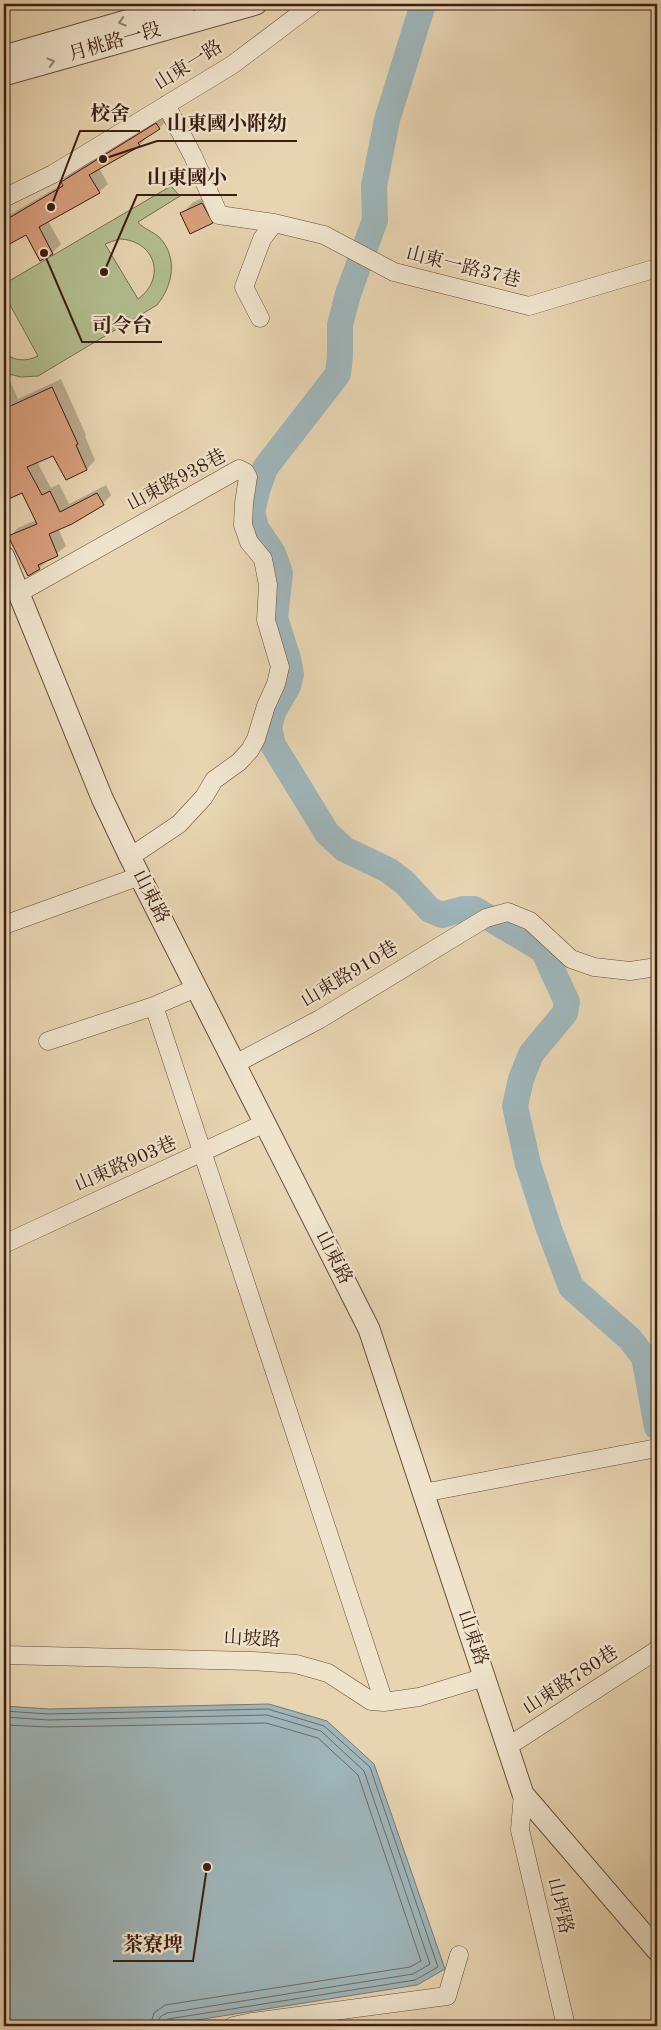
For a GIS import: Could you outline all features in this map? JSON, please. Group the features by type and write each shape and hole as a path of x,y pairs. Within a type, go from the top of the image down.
{"street":[{"name":"月桃路一段","path":"4,56 185,4"},
{"name":"月桃路一段","path":"4,75 256,4"},
{"name":"山東一路","path":"4,198 53,174 232,65 312,4"},
{"path":"166,106 194,156 219,215 274,223"},
{"path":"260,318 244,287 262,238 274,223"},
{"name":"山東一路37巷","path":"274,223 324,235 394,272 529,306 657,268"},
{"name":"山東路938巷","path":"19,593 240,469 248,477 243,525 248,542 263,559 268,585 266,620 280,668 276,684 266,706 256,739 250,750 239,762 214,780 204,797 135,866"},
{"name":"山東路","path":"4,557 102,798 196,988 370,1329 523,1794 657,1950"},
{"path":"4,925 135,866"},
{"name":"山東路910巷","path":"235,1064 320,1019 491,917 508,912 530,921 571,959 594,968 630,971 657,967"},
{"path":"48,1042 154,1006 196,988"},
{"path":"154,1006 384,1702"},
{"name":"山東路903巷","path":"4,1244 203,1154 265,1123"},
{"path":"423,1493 657,1448"},
{"name":"山東路780巷","path":"507,1747 657,1650"},
{"name":"山坡路","path":"4,1655 252,1661 296,1664 328,1673 372,1701 384,1702 419,1697 485,1677"},
{"name":"山坪路","path":"523,1794 520,1830 566,2026"},
{"path":"233,2026 447,1996 459,1955"}],"green space":[{"path":"171,186 180,196 138,222 160,238 169,254 171,263 170,280 157,305 38,376 21,377 4,373 4,353 12,358 21,360 38,356 9,303 4,305 4,284","holes":["119,239 131,241 141,246 153,262 152,281 147,290 138,299 105,244"]}],"water":[{"path":"269,1704 327,1721 374,1764 445,1969 417,1985 159,2026 4,2026 4,1706 49,1709"}],"building":[{"path":"156,123 160,129 138,143 140,146 89,175 100,193 39,227 53,254 40,261 26,235 4,247 4,221 63,186 61,182"},
{"path":"202,203 213,223 190,234 180,213"},
{"path":"52,387 78,444 76,445 87,470 66,480 53,456 27,467 42,495 50,491 60,512 97,493 104,505 72,524 49,534 58,556 38,565 40,569 28,576 8,536 37,524 22,493 4,501 4,409"}],"waterway":[{"path":"423,4 387,120 374,186 375,220 348,294 340,325 338,374 265,468 252,512 256,528 273,553 280,573 275,618 291,674 288,686 273,712 269,728 273,745 327,833 344,849 388,870 404,882 430,910 442,915 463,909 474,909 543,950 567,1002 565,1013 531,1054 521,1079 515,1106 528,1164 549,1229 571,1287 630,1339 644,1357 657,1427"}],"place":[{"name":"山東國小附幼","path":"103,159"},
{"name":"校舍","path":"51,207"},
{"name":"司令台","path":"44,253"},
{"name":"山東國小","path":"104,272"},
{"name":"茶寮埤","path":"207,1867"}]}
